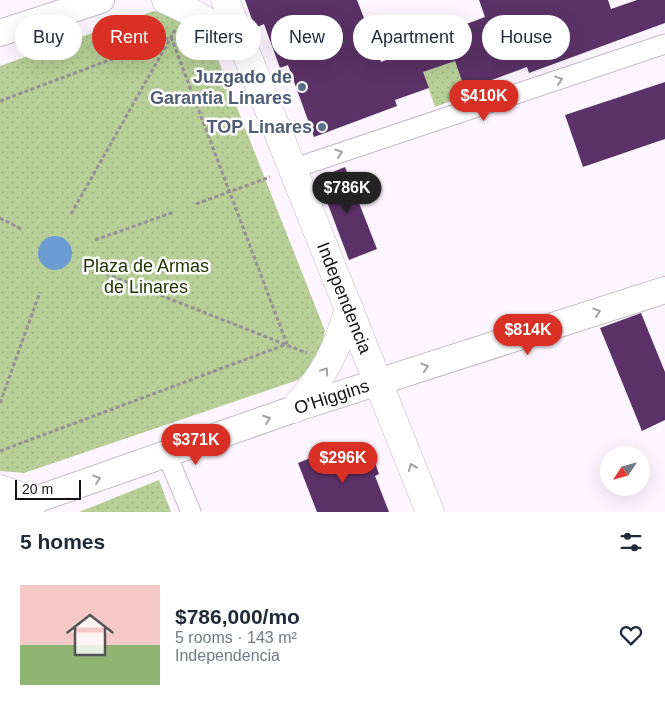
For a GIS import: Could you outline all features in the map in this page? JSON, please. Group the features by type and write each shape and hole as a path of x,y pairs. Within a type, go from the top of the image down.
{"main road":[{"path":"0,33 101,0"},
{"path":"166,0 197,15"},
{"name":"Independencia","path":"225,0 231,15"},
{"name":"Independencia","path":"249,60 430,512"},
{"name":"O'Higgins","path":"1,512 294,409 665,290"},
{"path":"294,409 314,388 330,363 342,337 349,308"},
{"path":"0,488 35,501"}],"street":[{"path":"292,168 665,44"},
{"path":"167,455 191,512"}],"path":[{"path":"0,101 171,37"},
{"path":"171,37 287,344"},
{"path":"71,214 171,37"},
{"path":"196,204 292,168"},
{"path":"95,240 174,212"},
{"path":"0,218 21,229"},
{"path":"94,269 287,344"},
{"path":"0,403 40,292"},
{"path":"0,451 287,344"}],"green space":[{"name":"Plaza de Armas de Linares","path":"154,11 170,14 176,18 176,60 218,60 325,331 321,345 312,363 298,380 24,473 0,471 0,66 17,60 82,60 82,37 92,33 92,60 166,60 166,15 143,15"},
{"path":"455,61 467,95 435,107 423,72"},
{"path":"159,480 171,512 79,512"}],"water":[{"path":"55,236 62,237 67,241 71,246 71,260 67,265 62,269 55,270 48,269 43,265 39,260 38,253 39,246 43,241 48,237"}],"building":[{"path":"245,0 357,0 363,15 353,15 353,60 380,60 381,62 386,60 472,60 472,22 482,18 482,60 564,60 529,73 527,67 465,90 455,61 423,72 429,88 395,100 397,106 314,137 288,65 280,68 277,60 343,60 343,15 271,15 271,43 264,24 261,25 261,15 250,15"},
{"path":"479,0 608,0 611,9 637,0 665,0 665,23 570,58 570,15 484,15"},
{"path":"665,82 665,139 583,167 565,115"},
{"path":"345,167 377,249 349,260 318,178"},
{"path":"641,313 665,372 665,420 642,431 600,328"},
{"path":"340,446 349,467 373,457 379,474 375,476 389,512 317,512 298,463"}],"place":[{"name":"Juzgado de Garantia Linares","path":"302,87"},
{"name":"TOP Linares","path":"322,127"}]}
